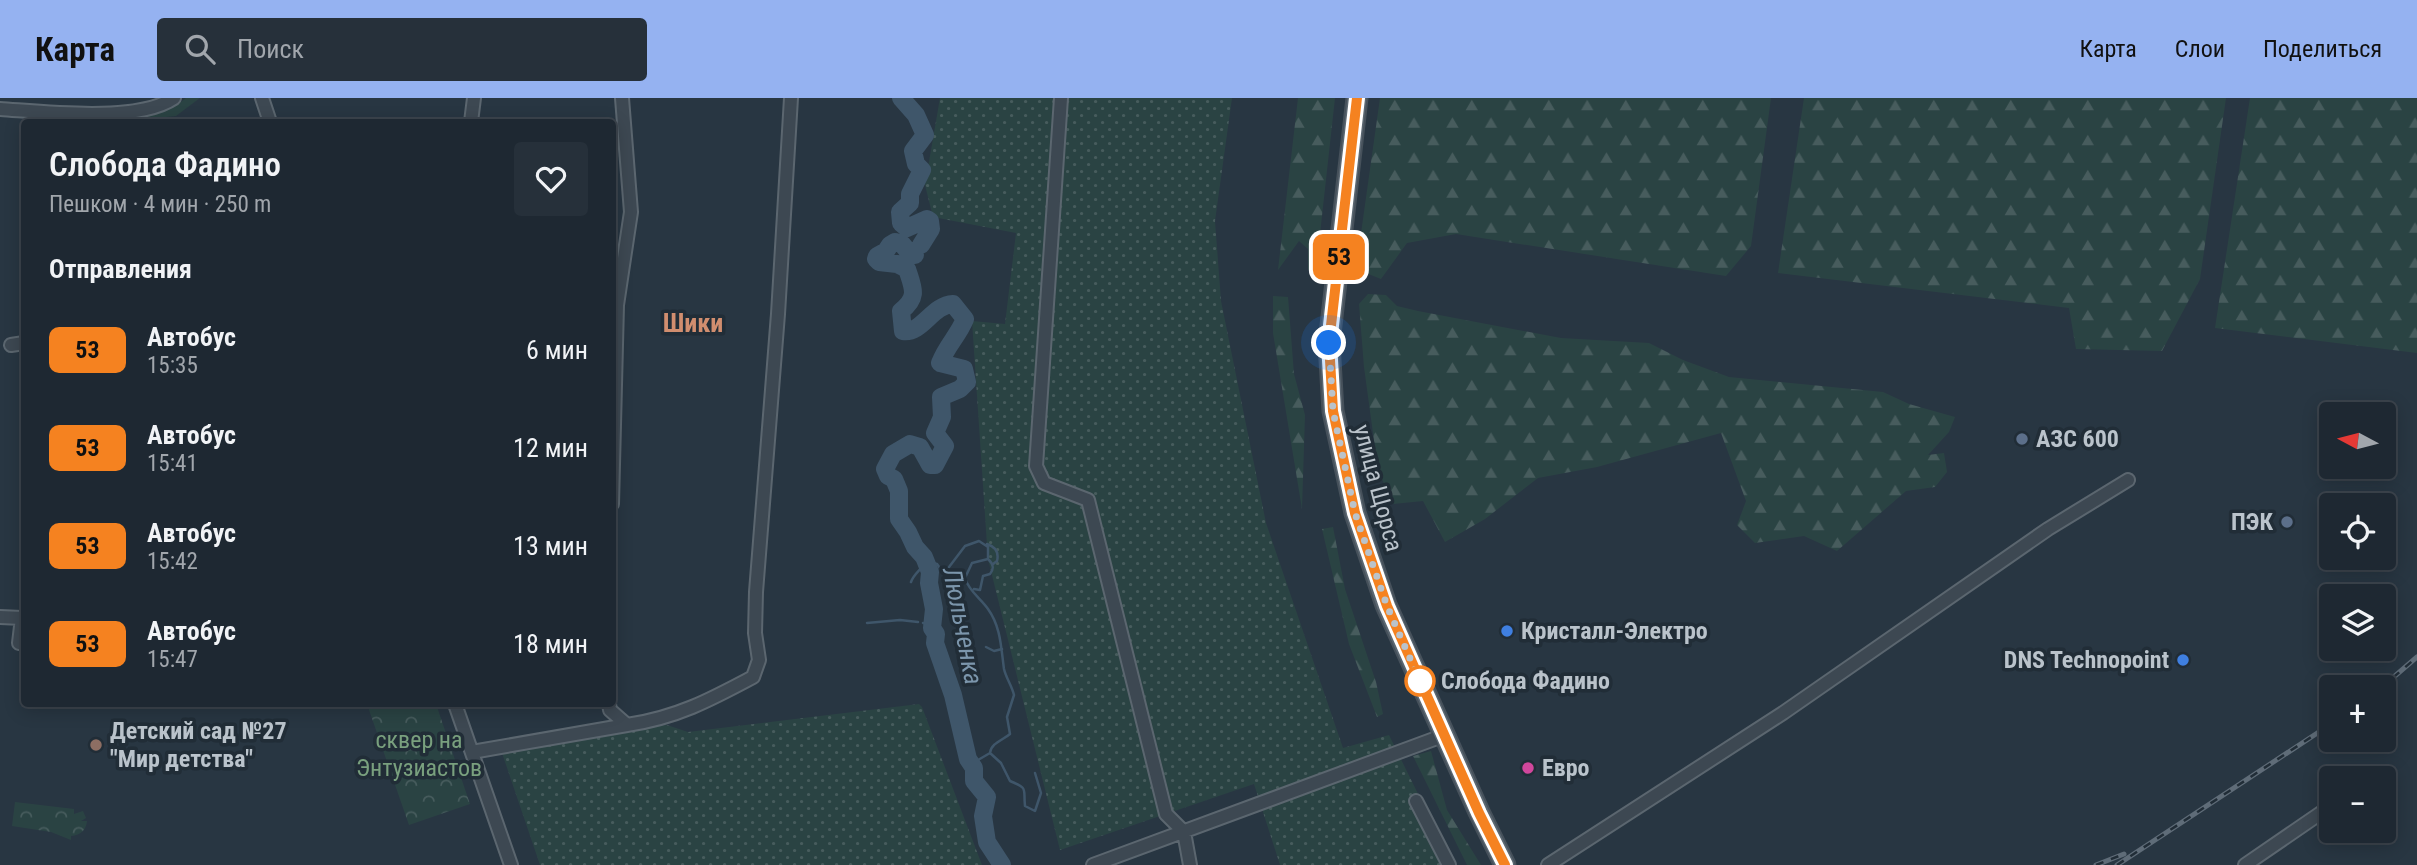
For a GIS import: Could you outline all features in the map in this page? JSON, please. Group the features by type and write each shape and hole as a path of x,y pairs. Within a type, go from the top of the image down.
{"main road":[{"name":"улица Щорса","path":"1357,98 1329,343 1333,411 1355,513 1383,594 1505,865"}],"street":[{"path":"0,109 118,112 150,108 174,98"},
{"path":"262,98 269,119"},
{"path":"471,119 474,98"},
{"path":"616,345 617,305 631,212 622,98"},
{"path":"472,752 659,720 705,703 753,677 759,660 755,633 756,592 778,314 791,98"},
{"path":"1061,98 1036,466 1044,483 1088,500 1167,814 1184,832 1190,865"},
{"path":"1548,865 1783,713 2048,529 2128,480"},
{"path":"0,617 21,618"},
{"path":"21,626 21,643"},
{"path":"456,707 511,865"},
{"path":"610,707 627,725"},
{"path":"1093,865 1445,735"},
{"path":"1416,801 1449,865"},
{"path":"2245,865 2319,814"}],"green space":[{"path":"186,98 200,98 176,116 129,119 155,114"},
{"path":"940,98 1232,98 1215,221 1221,301 1266,523 1343,748 1389,735 1453,865 1280,865 1254,784 1060,850 988,559 987,545 972,321 1005,324 1016,233 933,217 925,185"},
{"path":"1298,98 1335,98 1317,261 1308,270 1308,249 1299,241 1278,270"},
{"path":"1380,98 1771,98 1751,246 1726,276 1456,234 1407,243 1381,279 1356,269"},
{"path":"1804,98 2226,98 2200,279 2162,351 2076,349 2069,308 1778,273"},
{"path":"2250,98 2417,98 2417,353 2215,328"},
{"path":"1368,294 1386,295 1397,306 1418,311 1561,338 1649,343 1683,360 1729,377 1883,392 1909,404 1955,417 1949,432 1928,455 1944,453 1947,472 1935,487 1906,491 1837,551 1804,536 1755,543 1737,525 1746,501 1721,433 1597,467 1538,478 1485,519 1445,542 1423,501 1393,504 1378,470 1364,367 1359,304"},
{"path":"1273,296 1288,297 1294,374 1305,415 1302,509 1273,333"},
{"path":"1333,527 1345,589 1376,682 1383,714 1377,717 1349,644 1322,529"},
{"path":"919,704 982,865 540,865 501,750 605,731 667,725 688,732"},
{"name":"сквер на Энтузиастов","path":"368,707 437,707 470,804 409,825"},
{"path":"1431,751 1447,810 1481,865 1467,865 1413,756"},
{"path":"15,802 74,809 74,814 83,811 86,818 81,821 87,821 84,829 71,836 71,840 51,832 12,826"}],"waterway":[{"name":"Люльченка","path":"901,98 916,115 925,135 913,151 916,164 922,170 910,194 910,203 900,212 901,223 907,228 927,219 930,221 931,229 921,245"},
{"name":"Люльченка","path":"915,255 911,255 902,244 895,242 876,259 907,269 913,292 907,306 901,311 903,331 916,328 939,309 953,304 965,319 940,363 964,369 967,382 960,389 941,397 942,417 935,433 945,446 935,465 930,465 920,447 910,444 893,454 885,469 888,476 894,479 899,491 899,519 924,557 930,572 935,643 953,695 968,759 974,768 974,781 987,797 983,816 987,842 1002,865"},
{"path":"911,582 925,561 937,564 942,571 946,571 965,546 979,541 988,547 988,559 972,563 965,578 996,623 1004,669 1014,695 1007,717 1010,734 995,744 990,753"},
{"path":"987,544 997,553 997,561 993,564"},
{"path":"974,589 980,590 983,576 990,574 993,565 989,560"},
{"path":"867,623 900,620 918,622"},
{"path":"923,623 932,624"},
{"path":"986,647 994,651 1002,649"},
{"path":"970,761 990,753 1001,763 1010,781 1023,788 1025,806 1035,811 1041,793 1035,773"}],"railway":[{"path":"2396,675 2417,657"},
{"path":"2117,865 2319,732"},
{"path":"2096,865 2124,854"}],"bus line":[{"name":"53","path":"1357,98 1329,343 1333,411 1355,513 1387,606 1479,813 1505,865"}],"place":[{"name":"АЗС 600","path":"2022,439"},
{"name":"ПЭК","path":"2287,522"},
{"name":"Кристалл-Электро","path":"1507,631"},
{"name":"DNS Technopoint","path":"2183,660"},
{"name":"Слобода Фадино","path":"1420,681"},
{"name":"Детский сад №27 \"Мир детства\"","path":"96,745"},
{"name":"Евро","path":"1528,768"}],"district":[{"name":"Шики","path":"693,323"}],"route":[{"path":"1329,343 1333,411 1355,513 1387,606 1423,688 1420,681"}]}
